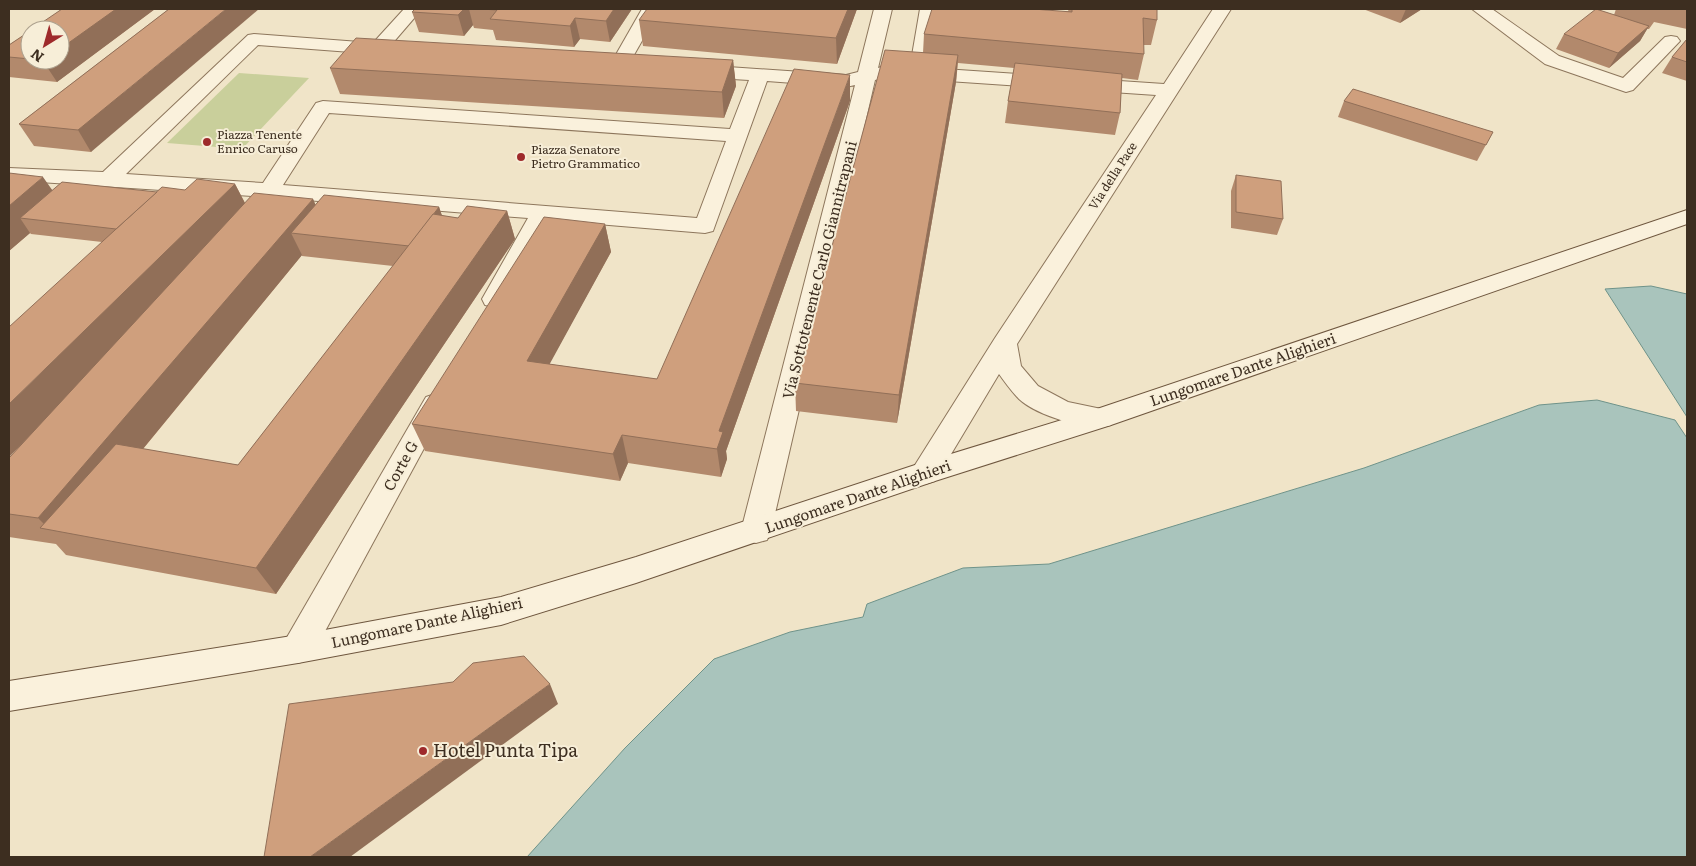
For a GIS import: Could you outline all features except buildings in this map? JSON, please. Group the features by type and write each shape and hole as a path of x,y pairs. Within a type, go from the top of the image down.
{"street":[{"path":"359,68 413,9"},
{"path":"600,64 629,66 651,9"},
{"name":"Via Sottotenente Carlo Giannitrapani","path":"756,531 884,9"},
{"path":"919,72 928,9"},
{"name":"Via della Pace","path":"925,474 1004,344 1222,9"},
{"path":"1481,9 1552,60 1626,86 1671,41"},
{"path":"108,178 254,39 406,50"},
{"path":"685,70 846,81 889,71 919,72 1170,90"},
{"path":"9,174 108,178 270,190 538,221 705,226 760,75"},
{"path":"250,214 270,190 323,106 340,89"},
{"path":"323,106 737,136"},
{"name":"Lungomare Dante Alighieri","path":"9,696 298,649 501,610 636,570 1101,418 1687,217"},
{"path":"480,324 538,221"},
{"path":"1004,344 1009,369 1029,393 1062,411 1101,418"},
{"name":"Corte G","path":"298,649 447,384"}],"green space":[{"path":"239,73 309,78 242,149 167,143"}],"water":[{"path":"1651,286 1687,294 1687,417 1605,289"},
{"path":"1597,400 1675,420 1687,438 1687,857 527,857 625,748 714,659 790,632 863,617 867,604 963,568 1049,564 1364,468 1539,405"}],"place":[{"name":"Piazza Tenente Enrico Caruso","path":"207,142"},
{"name":"Piazza Senatore Pietro Grammatico","path":"521,157"},
{"name":"Hotel Punta Tipa","path":"423,751"}]}
